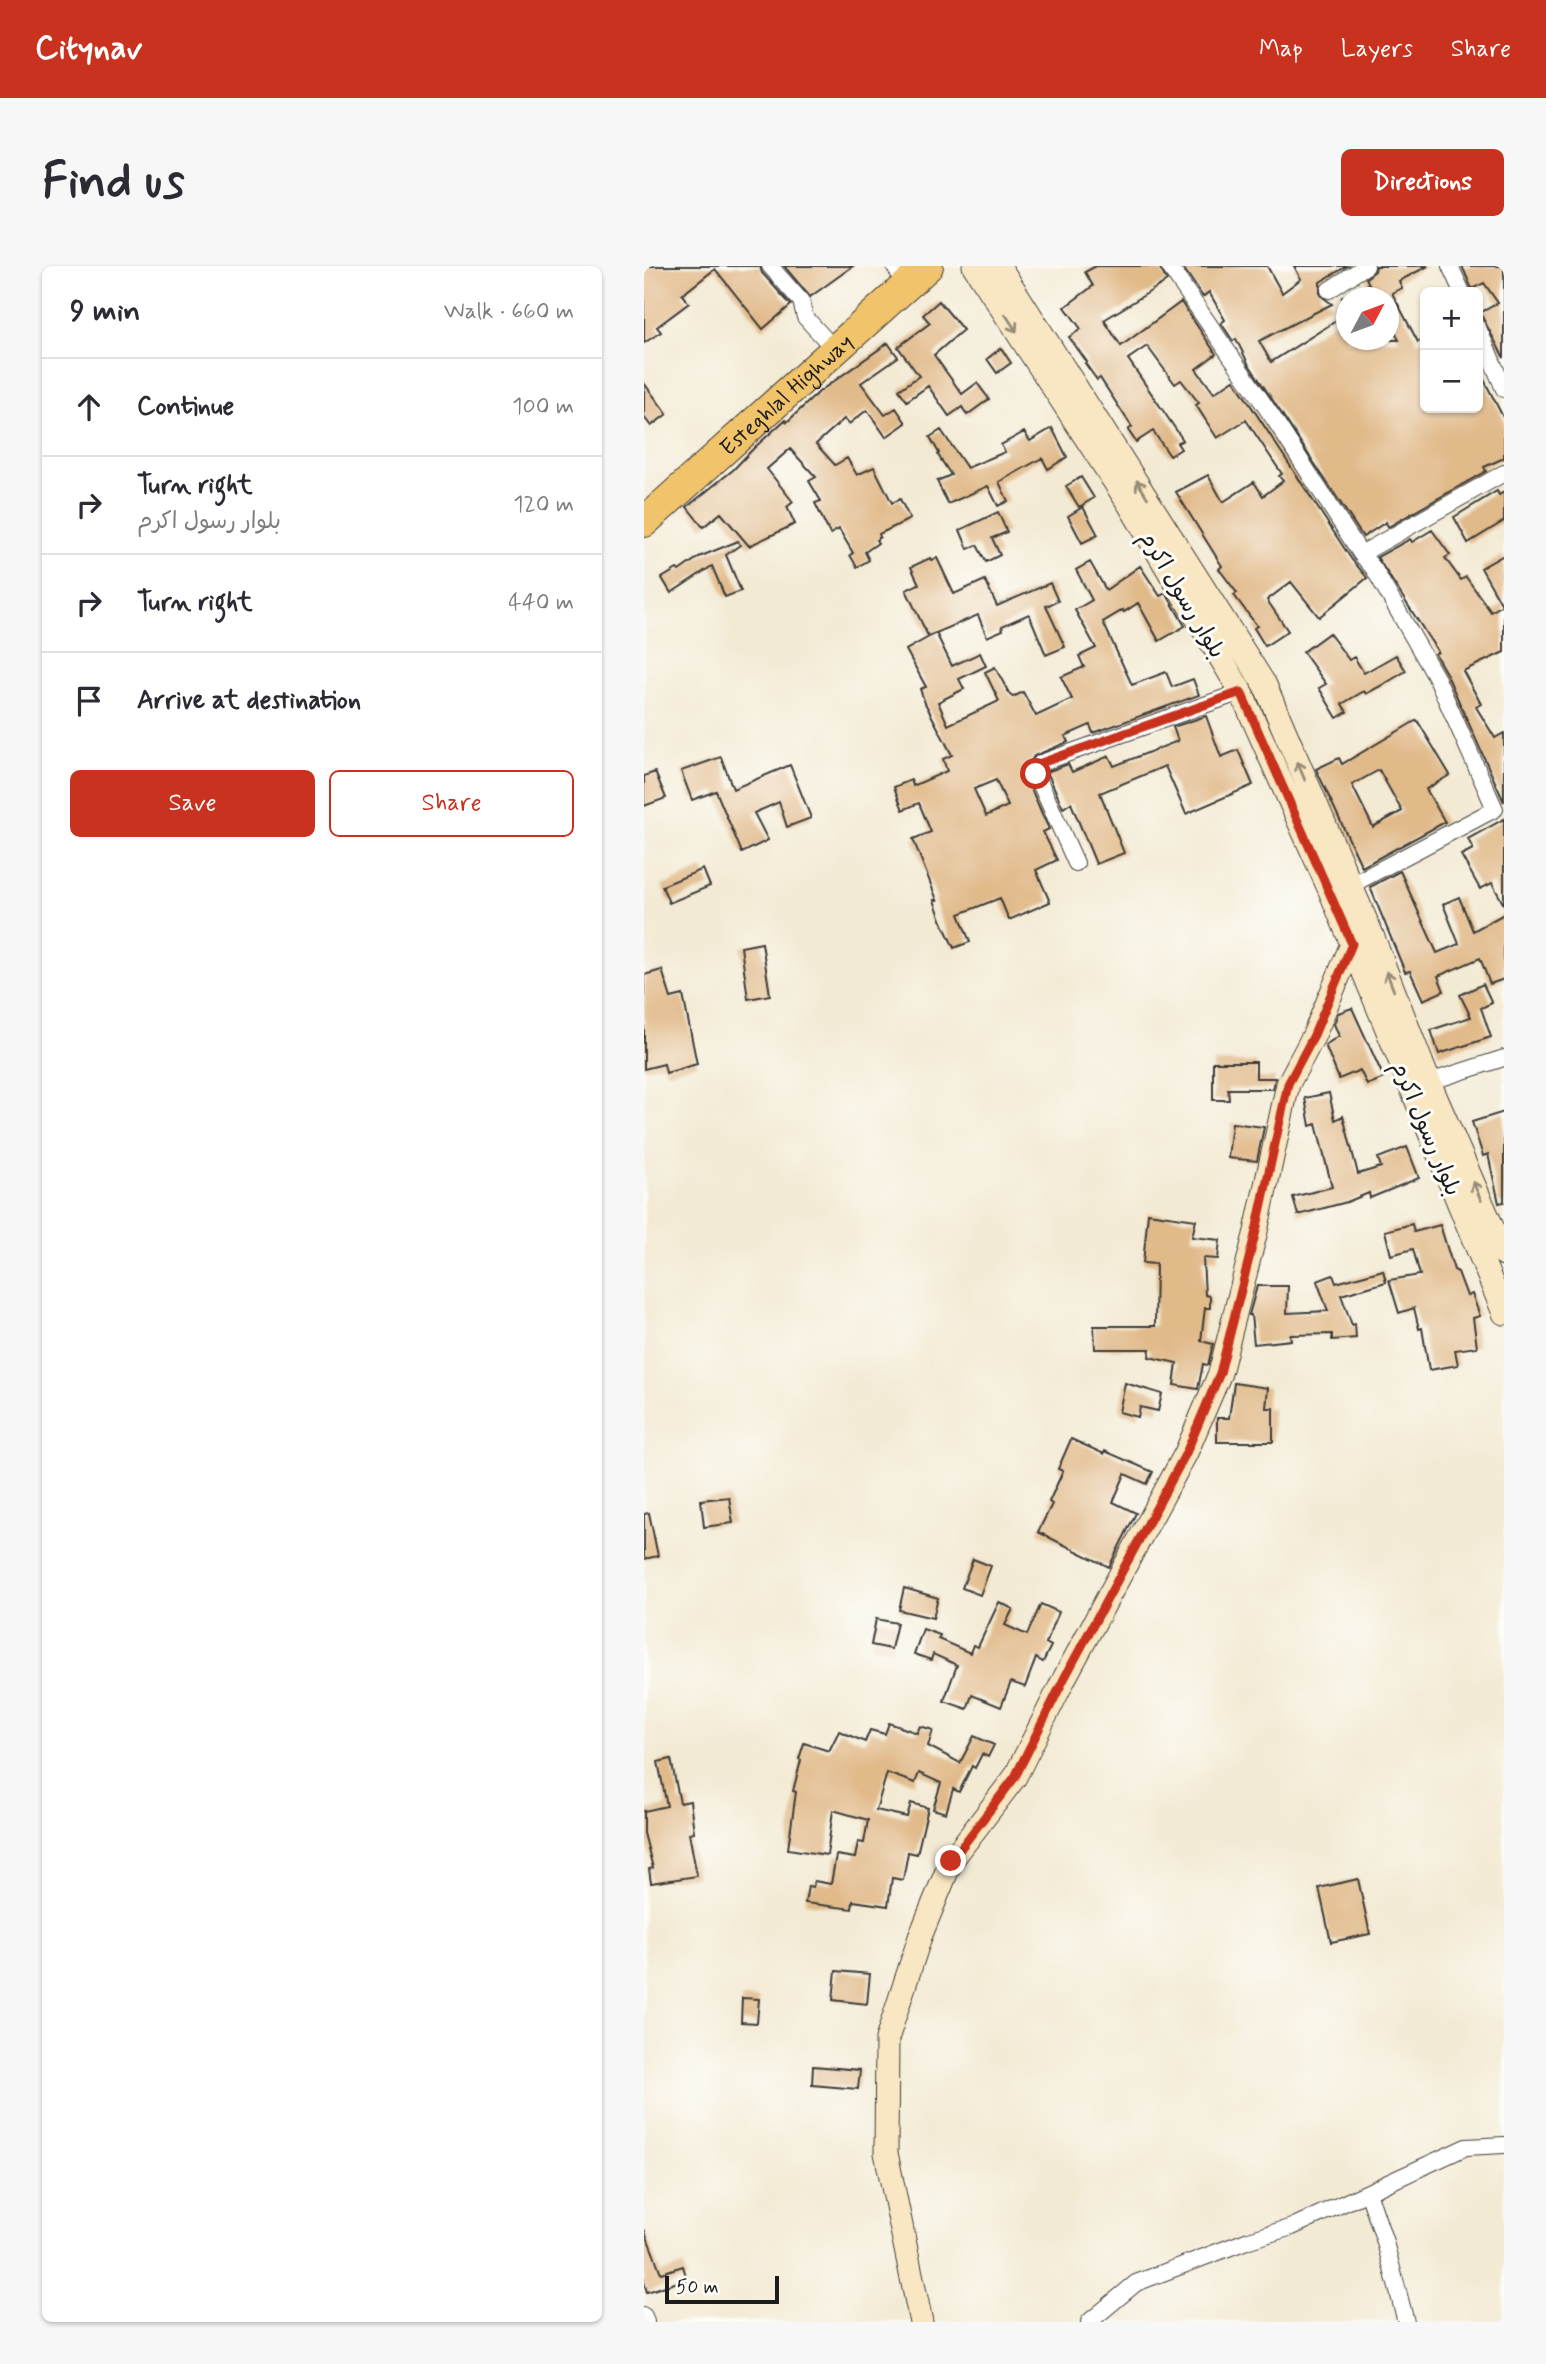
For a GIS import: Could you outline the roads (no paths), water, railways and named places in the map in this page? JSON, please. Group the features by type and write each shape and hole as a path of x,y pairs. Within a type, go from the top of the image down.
{"highway":[{"name":"Esteghlal Highway","path":"645,519 835,350 910,272"}],"main road":[{"name":"بلوار رسول اکرم","path":"974,266 1129,504 1241,692 1429,1082 1504,1254"},
{"name":"بلوار رسول اکرم","path":"999,266 1265,685 1349,886 1362,939 1504,1312"},
{"path":"921,2322 886,2153 887,2039 920,1937 951,1861 1015,1777 1065,1677 1186,1453 1220,1373 1256,1231 1288,1084 1362,939"}],"street":[{"path":"770,266 801,301 806,317 835,350"},
{"path":"1169,266 1274,419 1361,554 1374,569 1437,679 1495,809 1349,886"},
{"path":"1329,290 1366,266"},
{"path":"1450,266 1460,287"},
{"path":"1483,340 1504,389"},
{"path":"1361,554 1504,473"},
{"path":"1076,863 1036,774 1041,763 1241,692"},
{"path":"1429,1082 1504,1058"},
{"path":"1090,2322 1136,2283 1249,2240 1292,2227 1466,2147 1504,2145"},
{"path":"1368,2192 1385,2242 1406,2322"},
{"path":"644,2316 646,2322"}]}
